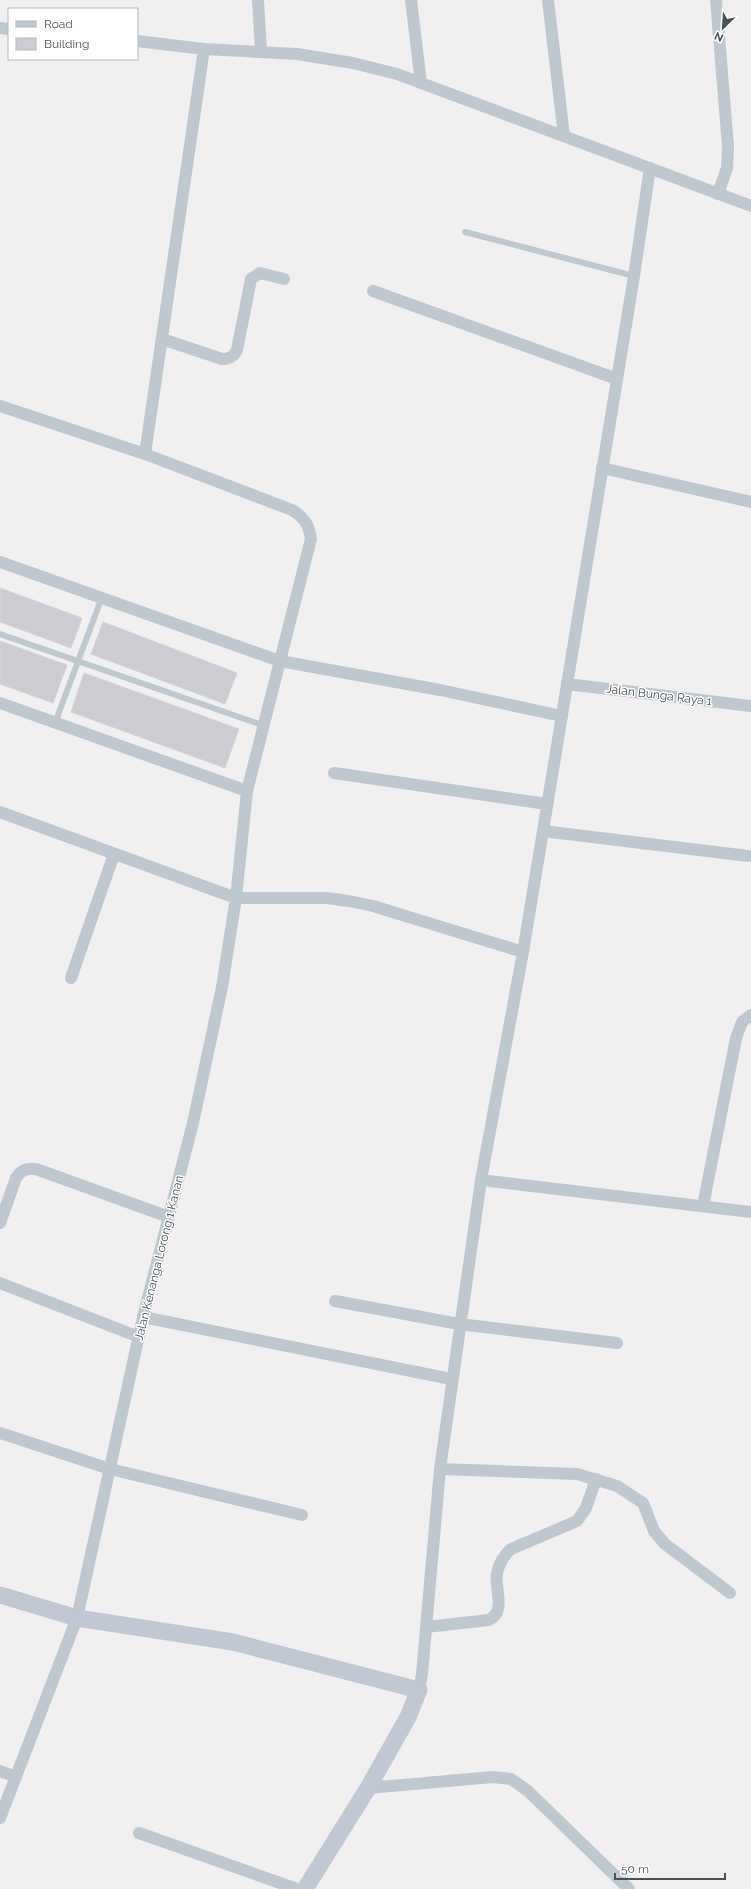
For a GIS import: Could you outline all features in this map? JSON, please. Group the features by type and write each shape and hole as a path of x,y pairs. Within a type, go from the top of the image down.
{"street":[{"path":"258,0 261,51"},
{"path":"412,0 421,83"},
{"path":"548,0 564,136"},
{"path":"716,0 728,146 726,168 718,194"},
{"path":"138,41 204,49 297,54 353,63 397,74 751,206"},
{"path":"145,454 204,49"},
{"path":"305,1889 368,1788 408,1717 419,1690 440,1469 459,1324 481,1180 523,952 543,831 634,276 650,168"},
{"path":"162,340 222,358 232,357 237,350 252,279 260,273 284,279"},
{"path":"374,291 617,379"},
{"name":"Jalan Kenanga Lorong 1 Kanan","path":"0,406 145,454 292,510 301,516 306,522 311,539 262,725 247,790 236,898 222,987 193,1123 143,1317 77,1618 0,1818"},
{"path":"602,468 751,502"},
{"path":"0,562 280,661 440,690 562,716"},
{"name":"Jalan Bunga Raya 1","path":"567,684 751,706"},
{"path":"0,703 247,790"},
{"path":"334,773 547,804"},
{"path":"0,812 236,898 326,898 349,901 373,906 523,952"},
{"path":"543,831 748,856"},
{"path":"71,978 114,854"},
{"path":"703,1206 736,1038 742,1022 751,1016"},
{"path":"0,1223 16,1178 20,1172 28,1168 36,1169 169,1217"},
{"path":"481,1180 751,1212"},
{"path":"0,1283 139,1337"},
{"path":"335,1301 459,1324 617,1343"},
{"path":"143,1317 451,1379"},
{"path":"0,1433 110,1469 302,1515"},
{"path":"440,1469 577,1474 617,1486 643,1503 654,1531 665,1544 730,1593"},
{"path":"426,1626 489,1620 495,1616 499,1608 497,1574 504,1555 511,1549 577,1521 586,1508 596,1479"},
{"path":"0,1595 77,1618 233,1642 419,1690"},
{"path":"0,1771 16,1777"},
{"path":"368,1788 493,1778 511,1779 528,1791 629,1889"},
{"path":"139,1833 297,1889"}],"lane":[{"path":"464,232 634,276"},
{"path":"55,723 102,597"},
{"path":"0,634 262,725"}],"building":[{"path":"0,588 82,618 71,648 0,622"},
{"path":"103,622 237,673 225,704 91,654"},
{"path":"0,641 67,665 53,703 0,684"},
{"path":"84,673 239,729 225,768 71,712"}]}
